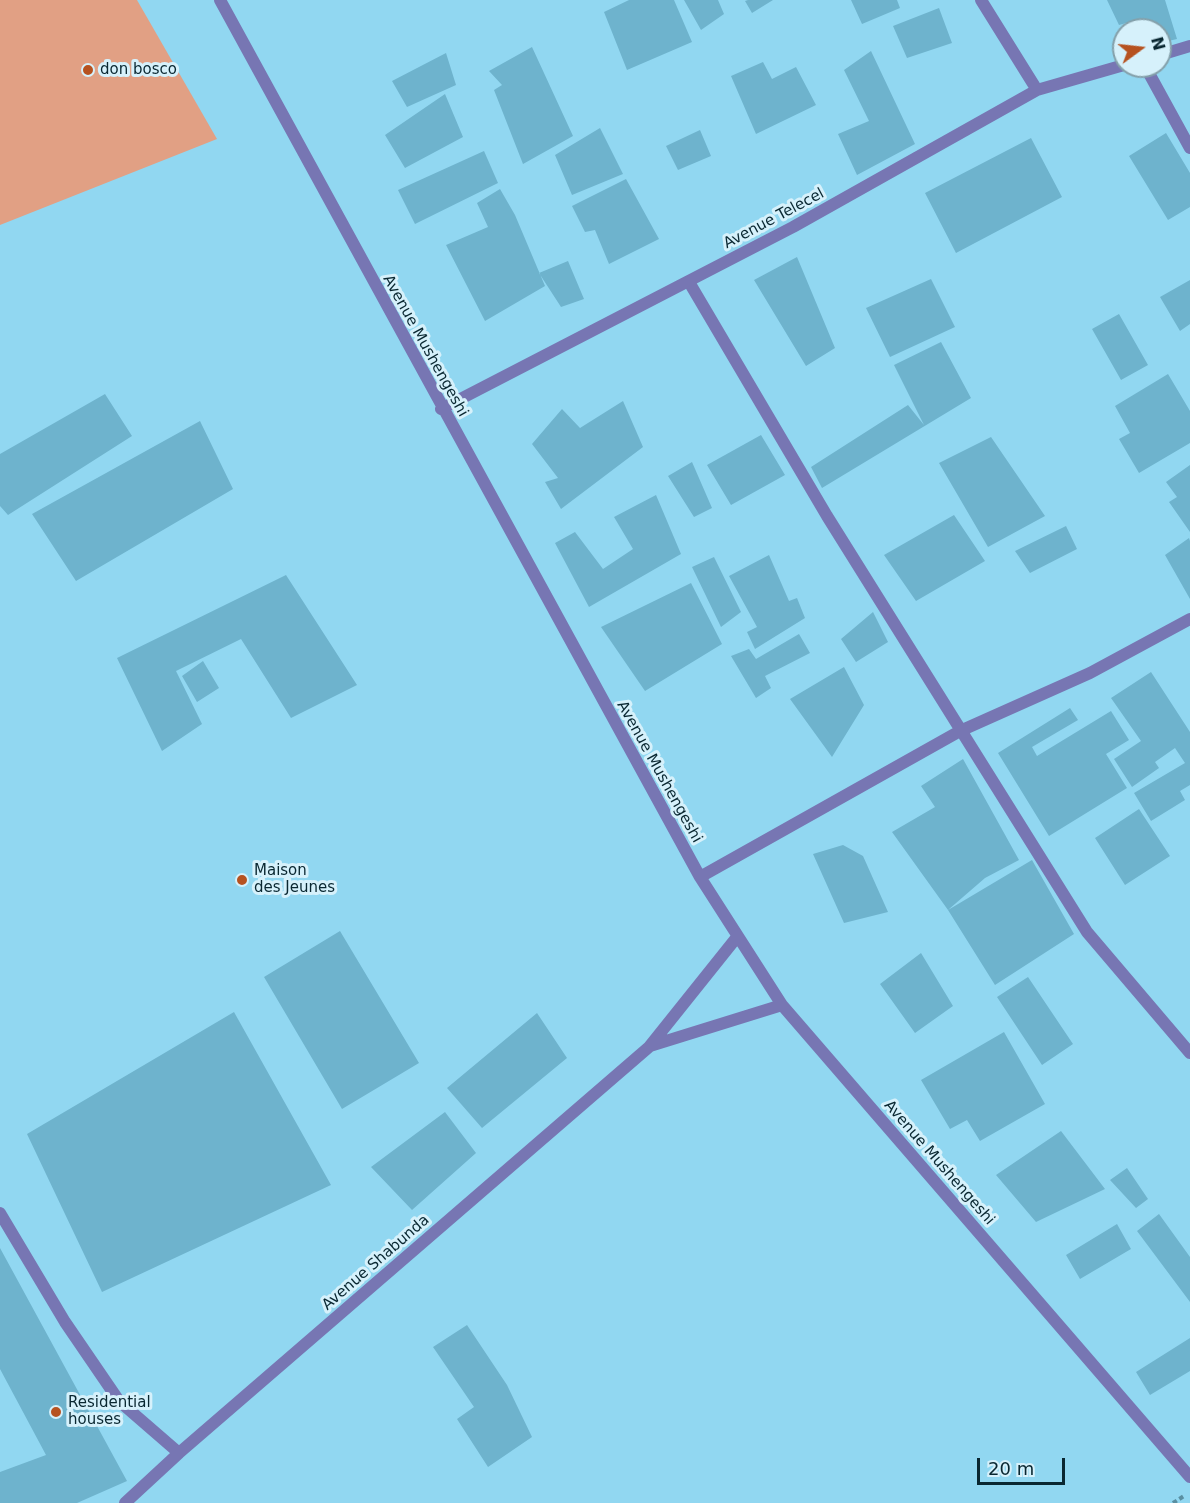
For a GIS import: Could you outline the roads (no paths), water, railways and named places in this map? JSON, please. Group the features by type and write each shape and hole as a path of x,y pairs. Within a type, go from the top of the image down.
{"street":[{"name":"Avenue Mushengeshi","path":"220,0 441,409 700,877 737,937 782,1005 1190,1478"},
{"path":"981,0 1037,90"},
{"path":"1172,51 1190,46"},
{"name":"Avenue Telecel","path":"441,409 793,227 1037,90 1112,68"},
{"path":"1152,78 1190,148"},
{"path":"689,282 826,516 1087,932 1190,1053"},
{"path":"700,877 960,732 1090,673 1190,619"},
{"path":"649,1047 737,937"},
{"path":"649,1047 782,1005"},
{"name":"Avenue Shabunda","path":"125,1503 179,1453 649,1047"},
{"path":"0,1213 65,1322 119,1401 179,1453"}],"place":[{"name":"don bosco","path":"88,70"},
{"name":"Maison des Jeunes","path":"242,880"},
{"name":"Residential houses","path":"56,1412"}]}
